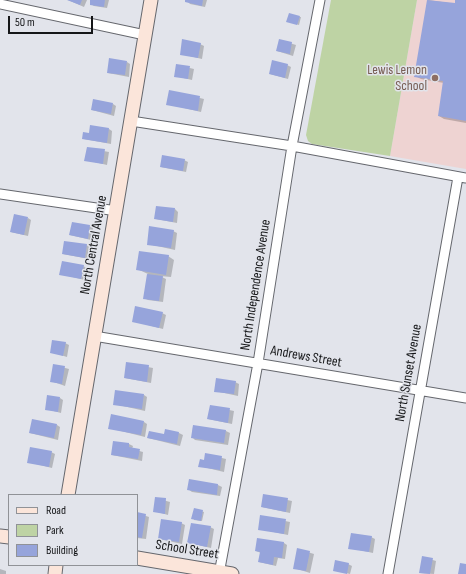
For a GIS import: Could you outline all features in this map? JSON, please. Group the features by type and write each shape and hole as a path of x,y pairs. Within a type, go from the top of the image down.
{"main road":[{"name":"North Central Avenue","path":"68,494 94,336 117,211 151,0"},
{"name":"School Street","path":"138,558 232,574"}],"street":[{"name":"North Independence Avenue","path":"219,573 258,363 292,146 320,0"},
{"path":"0,4 145,35"},
{"path":"131,121 292,146 462,177"},
{"name":"North Sunset Avenue","path":"388,574 421,390 462,177"},
{"path":"0,194 117,211"},
{"name":"Andrews Street","path":"94,336 466,398"}],"shaded area":[{"name":"Lewis Lemon School","path":"417,0 466,0 466,169 390,156"}],"green space":[{"path":"331,0 417,0 390,156 312,144 308,141 306,135"}],"building":[{"path":"67,0 82,0 80,5"},
{"path":"90,0 105,0 104,7 90,5"},
{"path":"185,0 203,0 202,6 185,2"},
{"path":"427,0 455,3 455,0 466,0 466,121 438,116 443,81 414,77"},
{"path":"289,13 300,16 297,25 286,22"},
{"path":"182,39 201,43 198,58 180,55"},
{"path":"279,39 292,42 290,54 276,51"},
{"path":"109,58 127,61 125,75 107,73"},
{"path":"272,60 288,64 285,78 269,74"},
{"path":"176,64 190,66 188,79 174,77"},
{"path":"169,90 200,96 198,111 166,105"},
{"path":"93,99 113,103 111,114 91,110"},
{"path":"90,125 109,128 107,143 82,139 83,132 89,133"},
{"path":"87,147 105,149 103,164 84,161"},
{"path":"162,155 185,159 183,171 160,167"},
{"path":"156,206 175,208 173,222 154,219"},
{"path":"14,214 28,217 24,235 10,232"},
{"path":"72,222 90,225 88,239 69,235"},
{"path":"149,226 174,230 171,248 147,245"},
{"path":"64,241 87,244 85,258 62,254"},
{"path":"139,251 169,255 166,275 136,270"},
{"path":"62,261 84,265 81,279 59,275"},
{"path":"147,274 163,276 159,301 143,299"},
{"path":"135,306 163,312 159,328 132,322"},
{"path":"52,340 66,342 63,356 50,353"},
{"path":"126,362 149,365 147,382 124,378"},
{"path":"53,364 65,366 62,384 50,382"},
{"path":"216,378 236,381 234,394 214,392"},
{"path":"115,390 144,394 142,409 113,405"},
{"path":"47,395 60,397 58,412 45,410"},
{"path":"210,405 230,408 228,423 207,419"},
{"path":"111,414 144,421 141,435 108,429"},
{"path":"32,419 57,424 54,438 29,433"},
{"path":"193,425 226,430 224,443 191,438"},
{"path":"165,429 179,432 177,444 147,438 149,431 164,434"},
{"path":"113,441 129,443 129,447 140,449 138,459 111,455"},
{"path":"30,447 52,451 49,467 27,463"},
{"path":"205,453 222,456 220,470 198,467 200,459 204,460"},
{"path":"189,479 218,484 217,495 187,490"},
{"path":"263,494 288,498 286,512 261,507"},
{"path":"155,497 166,498 165,514 153,512"},
{"path":"194,508 203,510 201,521 191,519"},
{"path":"138,512 146,514 142,538 138,537"},
{"path":"260,515 286,519 284,534 258,530"},
{"path":"161,519 182,522 179,542 158,539"},
{"path":"191,523 211,526 207,547 187,543"},
{"path":"351,533 372,536 369,552 348,549"},
{"path":"257,538 284,542 282,558 274,557 273,565 258,562 260,552 255,551"},
{"path":"297,548 310,551 306,571 293,569"},
{"path":"422,556 433,558 430,574 419,573"},
{"path":"335,560 349,563 347,574 333,571"},
{"path":"460,563 466,564 466,574 458,574"}],"place":[{"name":"Lewis Lemon School","path":"435,78"}]}
